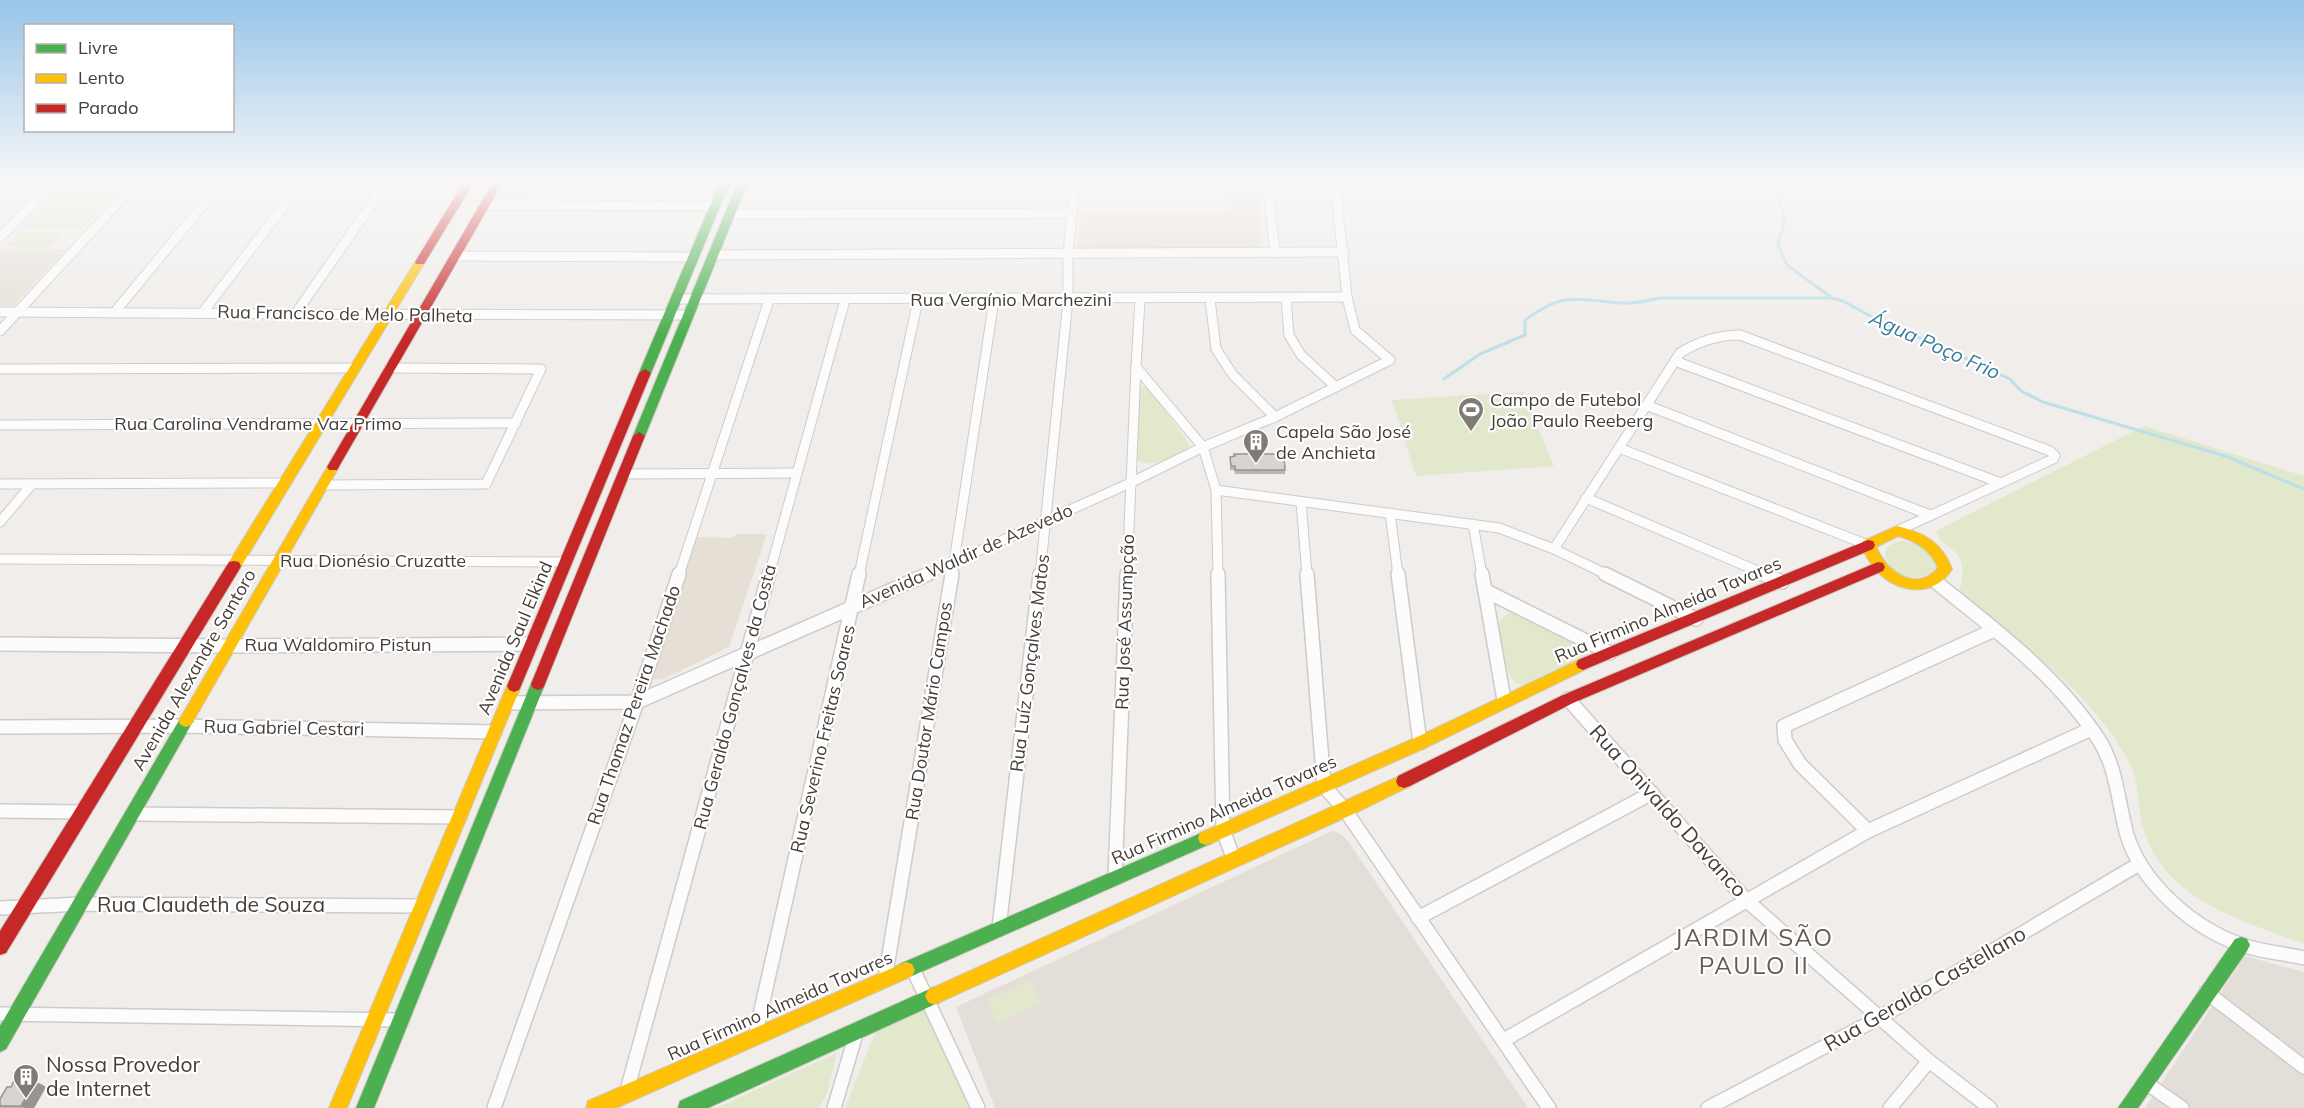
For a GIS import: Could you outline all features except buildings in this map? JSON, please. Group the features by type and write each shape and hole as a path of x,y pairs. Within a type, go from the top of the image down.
{"street":[{"path":"0,331 89,234"},
{"path":"114,313 179,234"},
{"path":"203,312 263,234"},
{"path":"296,313 351,234"},
{"name":"Avenida Alexandre Santoro","path":"0,946 436,234"},
{"name":"Avenida Alexandre Santoro","path":"0,1043 468,234"},
{"name":"Avenida Saul Elkind","path":"338,1108 703,234"},
{"name":"Avenida Saul Elkind","path":"365,1108 722,234"},
{"name":"Rua Luíz Gonçalves Matos","path":"999,928 1046,520 1068,300 1070,234"},
{"path":"1273,234 1275,253"},
{"path":"1342,234 1347,297"},
{"path":"713,255 1344,252"},
{"path":"455,256 693,257"},
{"name":"Rua Vergínio Marchezini","path":"676,299 1140,300 1347,297"},
{"name":"Avenida Waldir de Azevedo","path":"507,703 637,702 746,656 1130,483 1203,447 1275,417 1390,360 1355,330 1347,297"},
{"path":"1210,299 1216,349 1233,375 1275,417"},
{"path":"1286,299 1289,335 1301,355 1336,387"},
{"name":"Rua Thomaz Pereira Machado","path":"494,1108 637,702 769,300"},
{"name":"Rua Geraldo Gonçalves da Costa","path":"626,1094 844,300"},
{"name":"Rua Severino Freitas Soares","path":"755,1037 852,608 918,300"},
{"name":"Rua Doutor Mário Campos","path":"885,979 954,562 994,300"},
{"name":"Rua José Assumpção","path":"1115,878 1130,483 1140,300"},
{"name":"Rua Francisco de Melo Palheta","path":"0,312 203,312 420,316 689,315"},
{"name":"Rua Firmino Almeida Tavares","path":"595,1108 1420,743 1504,700 1610,653 1696,619 1868,545 2053,459 2055,456 2050,451 1740,335 1723,336 1693,345 1680,353 1675,361"},
{"path":"1554,549 1675,361 2001,483"},
{"path":"1136,367 1203,447 1216,490 1223,830 1234,860"},
{"path":"0,369 353,368"},
{"path":"322,485 486,484 541,369 389,368"},
{"path":"1646,405 1930,515"},
{"name":"Rua Carolina Vendrame Vaz Primo","path":"0,425 516,423"},
{"path":"1619,448 1868,545 1872,559 1878,567 1901,581 1915,584 1936,582 1943,576 1945,569 1939,552 1920,537 1897,531"},
{"path":"624,474 797,473"},
{"path":"0,484 282,483"},
{"path":"0,522 32,484"},
{"path":"1216,490 1500,528 1554,549 1696,619"},
{"path":"1586,498 1782,582"},
{"path":"1301,502 1324,786 1345,810 1549,1108"},
{"path":"1390,513 1420,743"},
{"path":"1473,524 1504,700"},
{"path":"578,534 599,536"},
{"name":"Rua Dionésio Cruzatte","path":"0,559 566,562"},
{"path":"687,1108 1345,810 1568,699 1878,567"},
{"path":"1936,582 2059,687 2091,729 2108,756 2114,771 2125,827 2139,864 2159,887 2195,919 2241,945 2304,958"},
{"path":"1486,591 1610,653"},
{"path":"1868,831 1800,764 1785,740 1784,726 1994,630"},
{"name":"Rua Waldomiro Pistun","path":"0,644 229,646 532,644"},
{"name":"Rua Onivaldo Davanco","path":"1568,699 1745,899 1929,1061 1990,1108"},
{"name":"Rua Gabriel Cestari","path":"0,727 183,726 495,732"},
{"path":"1504,1040 1745,899 1868,831 2091,729"},
{"path":"1418,918 1652,793"},
{"path":"0,811 82,812"},
{"path":"132,814 460,817"},
{"name":"Rua Geraldo Castellano","path":"1708,1108 1879,1018 2139,864"},
{"name":"Rua Claudeth de Souza","path":"0,908 80,904 423,906"},
{"path":"2127,1108 2241,945"},
{"path":"912,966 978,1108"},
{"path":"2206,992 2304,1067"},
{"path":"0,1014 18,1012 400,1020"},
{"path":"834,1108 857,1031"},
{"path":"1890,1108 1929,1061"},
{"path":"2145,1082 2182,1108"}],"shaded area":[{"path":"1079,234 1261,234 1261,243 1257,251 1077,251"},
{"path":"0,249 66,249 13,306 0,306"},
{"path":"737,534 767,534 729,647 664,679 656,680 650,676 649,672 697,537 731,538"},
{"path":"1332,831 1341,834 1348,841 1528,1108 995,1108 956,1007"},
{"path":"2245,956 2304,972 2304,1108 2145,1108"}],"green space":[{"path":"18,234 61,234 48,247 5,247"},
{"path":"1145,387 1149,389 1190,445 1172,458 1156,463 1136,459 1138,390"},
{"name":"Campo de Futebol João Paulo Reeberg","path":"1523,392 1554,466 1416,476 1392,400"},
{"path":"2144,426 2304,476 2304,944 2254,926 2207,904 2167,872 2153,851 2142,825 2135,777 2128,760 2114,738 2091,708 2056,672 1958,593 1962,577 1961,561 1937,535 1936,531"},
{"path":"1898,541 1906,541 1924,548 1938,570 1922,578 1898,573 1887,560 1885,552 1887,547"},
{"path":"1510,613 1521,613 1587,647 1589,656 1526,687 1518,683 1513,680 1507,668 1498,633 1500,620"},
{"path":"1031,980 1041,1003 997,1023 987,1000"},
{"path":"927,1009 974,1108 845,1108 876,1030"},
{"path":"837,1053 827,1093 819,1108 716,1108"}],"waterway":[{"name":"Água Poço Frio","path":"1781,234 1778,245 1787,265 1832,298"},
{"path":"1444,379 1480,354 1525,335 1525,320 1536,312 1565,300 1627,303 1659,298 1832,298"},
{"name":"Água Poço Frio","path":"1832,298 1843,301 1894,329 1931,342 2010,379 2021,391 2043,402 2228,457 2304,489"}],"traffic: fast":[{"path":"645,373 703,234"},
{"path":"639,436 722,234"},
{"path":"365,1108 538,684"},
{"path":"0,1043 186,721"},
{"path":"906,970 1206,838"},
{"path":"2127,1108 2241,945"},
{"path":"687,1108 934,996"}],"traffic: slow":[{"path":"234,566 420,262"},
{"path":"186,721 333,467"},
{"path":"1897,531 1920,539 1938,554 1945,569 1936,579 1925,584 1914,585 1902,582 1881,567 1868,545 1897,531"},
{"path":"1206,838 1420,743 1583,664"},
{"path":"338,1108 514,686"},
{"path":"934,996 1345,810 1404,781"},
{"path":"595,1108 906,970"}],"traffic: jam":[{"path":"420,262 437,234"},
{"path":"333,467 468,234"},
{"path":"514,686 645,373"},
{"path":"538,684 639,436"},
{"path":"1583,664 1868,545"},
{"path":"0,947 234,566"},
{"path":"1404,781 1568,699 1878,567"}],"place":[{"name":"Campo de Futebol João Paulo Reeberg","path":"1471,433"},
{"name":"Capela São José de Anchieta","path":"1256,465"},
{"name":"Nossa Provedor de Internet","path":"26,1100"}],"district":[{"name":"JARDIM SÃO PAULO II","path":"1754,952"}]}
